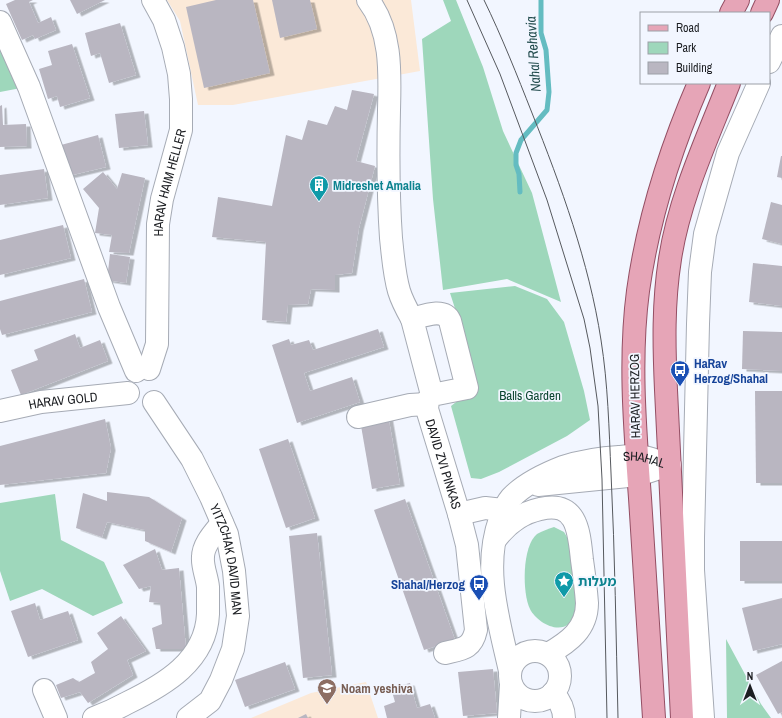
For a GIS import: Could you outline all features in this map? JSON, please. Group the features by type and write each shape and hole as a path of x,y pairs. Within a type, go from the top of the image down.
{"main road":[{"path":"732,12 738,0"},
{"path":"762,12 768,0"},
{"name":"HARAV HERZOG","path":"654,718 638,466 634,363 635,325 642,263 650,225 672,150 699,84"},
{"path":"682,718 666,390 664,311 670,258 677,225 688,190 729,84"}],"street":[{"name":"HARAV HAIM HELLER","path":"128,393 128,380 131,375 153,382 157,344 158,224 162,199 181,130 179,74 174,47 164,20 153,0"},
{"name":"DAVID ZVI PINKAS","path":"368,0 374,8 383,27 388,53 388,205 394,268 399,292 412,319 430,399 427,409 459,514 485,508 503,510"},
{"name":"YITZCHAK DAVID MAN","path":"0,22 29,87 109,307 153,382 211,497 227,534 234,571 238,616 233,649 221,680 210,701 188,718"},
{"path":"770,60 782,36"},
{"path":"703,718 693,570 693,511 700,272 705,234 728,153 759,84"},
{"path":"358,416 410,405 467,388 448,317 445,314 434,314 412,319"},
{"path":"128,393 131,398 141,405 147,405 153,382"},
{"path":"666,390 687,410 695,429"},
{"name":"HARAV GOLD","path":"1,405 128,393"},
{"path":"670,465 695,456"},
{"name":"SHAHAL","path":"509,718 510,677 496,606 492,574 493,542 503,510 511,498 523,488 540,477 572,464 601,459 638,466 670,465"},
{"path":"493,542 504,529 520,517 537,510 546,508 561,510 568,513 576,522 580,537 587,599 587,613 584,623 568,642 542,652 525,652 516,658 510,677 514,690 521,697 531,701 545,697 562,704 564,718"},
{"path":"445,653 457,650 471,643 474,639 476,630 470,561 459,514"},
{"path":"94,718 145,695 171,679 192,658 204,635 208,616 208,586 203,556 208,542 222,523"},
{"name":"SHAHAL","path":"496,606 502,618 514,634 542,652"},
{"path":"521,718 558,685 560,671 557,665 542,652"},
{"path":"44,690 56,718"}],"shaded area":[{"path":"167,0 411,0 420,71 233,105 198,105 180,21"},
{"name":"Noam yeshiva","path":"366,682 378,718 251,718 311,693"}],"green space":[{"path":"443,0 456,0 483,67 503,131 532,193 561,302 507,279 443,290 433,199 422,39 451,21"},
{"path":"0,32 21,88 0,92"},
{"name":"Balls Garden","path":"515,286 547,299 564,322 584,391 590,420 567,436 499,472 481,479 471,478 451,406 477,389 471,358 450,293"},
{"path":"55,494 61,540 104,562 123,603 93,616 42,589 10,601 0,571 0,503"},
{"path":"554,527 564,532 570,542 577,604 571,622 564,627 558,628 547,625 533,614 527,602 525,581 526,559 532,540 537,534"},
{"path":"726,639 761,704 771,718 727,718"}],"building":[{"path":"15,0 33,0 29,2 38,23 51,17 56,30 35,39 33,35 22,40 6,4"},
{"path":"70,0 105,0 77,14"},
{"path":"216,0 253,0 270,73 204,88 186,7"},
{"path":"272,0 310,0 317,29 280,38"},
{"path":"120,23 136,75 109,83 100,53 91,56 85,33"},
{"path":"72,44 90,98 60,107 57,96 48,99 39,69 52,65 48,51"},
{"name":"Midreshet Amalia","path":"352,90 374,94 356,161 375,166 359,228 352,273 335,275 335,290 311,289 308,304 288,305 286,322 262,320 266,242 212,237 218,197 272,206 286,135 302,140 308,120 327,125 335,106 347,110"},
{"path":"2,105 3,125 26,124 27,146 0,147 0,106"},
{"path":"144,111 148,145 119,148 115,114"},
{"path":"98,135 106,167 68,176 61,145"},
{"path":"782,156 782,178 777,177"},
{"path":"44,169 48,198 0,205 0,175"},
{"path":"103,172 117,189 122,173 145,178 129,253 109,252 112,235 95,233 99,208 83,189"},
{"path":"771,202 782,205 782,244 762,239"},
{"path":"63,225 71,258 0,275 0,240"},
{"path":"110,254 130,257 126,283 107,280"},
{"path":"753,263 782,266 782,306 749,302"},
{"path":"84,279 92,312 2,335 0,329 0,301"},
{"path":"378,329 384,347 304,373 310,391 352,377 360,402 297,423 272,345 289,339 291,345 309,340 313,350"},
{"path":"743,331 782,332 782,371 742,369"},
{"path":"75,334 80,348 100,340 108,361 21,395 11,370 38,360 34,350"},
{"path":"755,391 782,391 782,483 756,483"},
{"path":"388,415 400,484 372,489 360,420"},
{"path":"105,419 111,448 106,473 0,485 0,446"},
{"path":"288,439 315,518 286,528 259,449"},
{"path":"107,492 149,497 182,518 171,552 145,541 145,530 107,522 102,537 76,528 83,493 107,501"},
{"path":"405,499 455,640 424,650 374,510"},
{"path":"317,533 332,675 303,678 289,536"},
{"path":"740,541 782,541 782,581 740,581"},
{"path":"155,549 162,570 179,568 186,649 156,649 152,628 162,624 160,603 149,602 151,586 139,589 123,565"},
{"path":"782,598 782,644 753,651 742,608"},
{"path":"35,603 40,620 68,611 78,640 28,657 11,611"},
{"path":"121,616 146,651 127,660 133,675 88,703 80,692 61,698 56,685 73,678 79,682 95,673 91,662 108,649 97,633"},
{"path":"782,661 782,712 778,714 756,675"},
{"path":"285,662 295,689 245,707 235,680"},
{"path":"493,669 497,713 463,716 458,672"},
{"path":"410,683 417,708 430,704 435,718 387,718 384,706 395,702 391,688"},
{"path":"306,714 308,718 298,718"}],"waterway":[{"name":"Nahal Rehavia","path":"520,192 519,174 516,165 516,153 521,140 547,110 549,92 546,50 541,33 541,0"}],"tram line":[{"path":"467,0 500,74 547,200 584,319 590,348 598,406 602,479 607,718"},
{"path":"484,0 515,70 563,196 582,253 596,311 607,390 609,423 614,534 618,718"}],"place":[{"name":"Midreshet Amalia","path":"319,202"},
{"name":"HaRav Herzog/Shahal","path":"680,387"},
{"name":"מעלות","path":"564,598"},
{"name":"Shahal/Herzog","path":"479,601"},
{"name":"Noam yeshiva","path":"327,705"}]}
